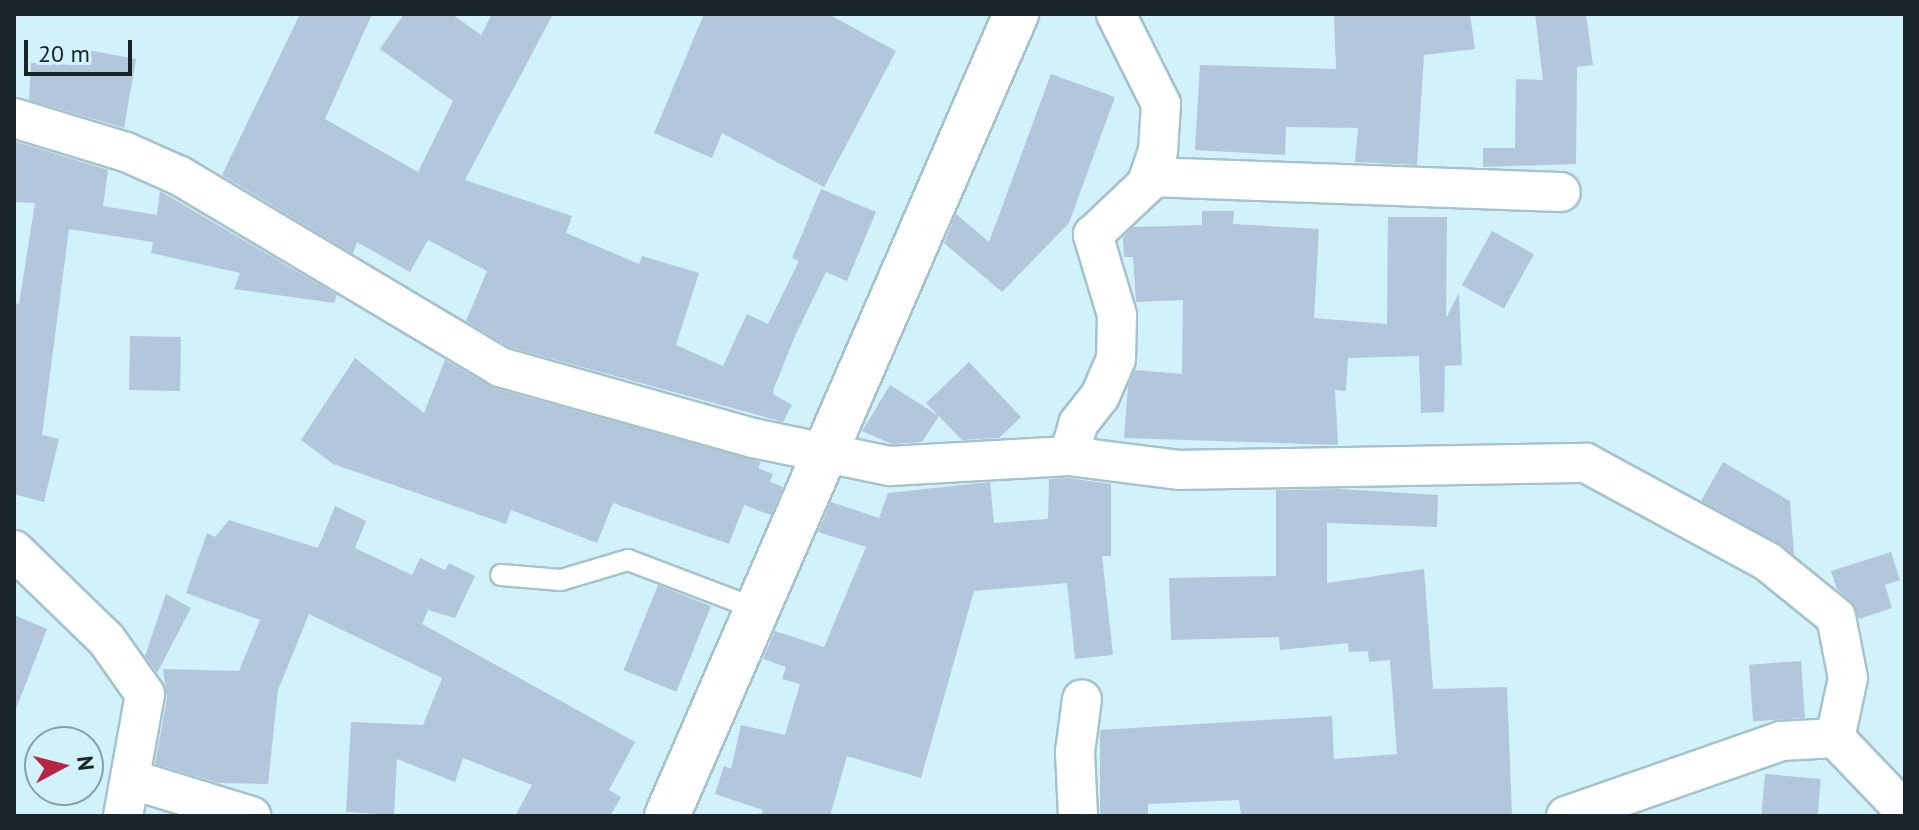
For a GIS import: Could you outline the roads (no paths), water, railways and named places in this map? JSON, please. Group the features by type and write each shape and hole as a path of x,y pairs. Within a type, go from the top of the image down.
{"street":[{"path":"667,816 1016,14"},
{"path":"1069,456 1078,424 1100,396 1116,359 1117,315 1093,235 1149,177 1158,151 1161,104 1116,14"},
{"path":"14,118 126,152 180,176 500,367 753,438 827,450 890,466 1069,456 1180,470 1586,463 1768,562 1836,617 1848,678 1835,738"},
{"path":"1149,177 1561,192"},
{"path":"14,550 106,639 145,694 123,816"},
{"path":"1078,816 1075,752 1082,699"},
{"path":"1566,816 1781,741 1835,738 1901,807"},
{"path":"130,779 251,816"}],"lane":[{"path":"501,575 561,580 628,560 757,609"}]}
